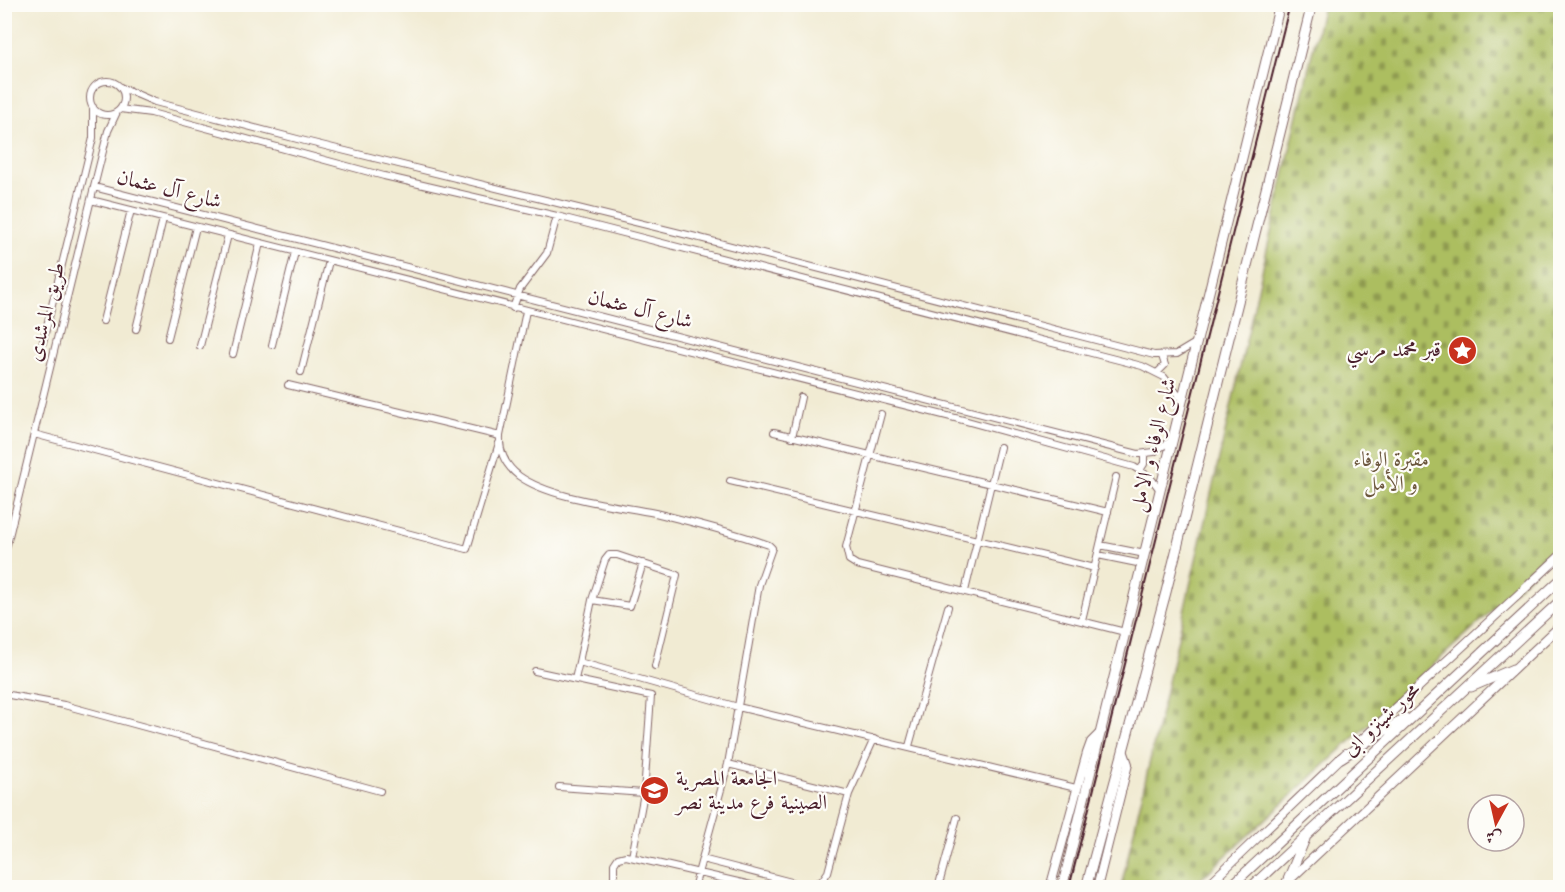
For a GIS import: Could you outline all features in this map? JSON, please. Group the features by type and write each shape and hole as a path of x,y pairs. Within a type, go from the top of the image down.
{"main road":[{"name":"شارع الوفاء و الامل","path":"1102,731 1280,4"},
{"path":"1086,888 1168,583 1312,4"},
{"name":"محور شينزو ابى","path":"1229,888 1560,580"},
{"name":"محور شينزو ابى","path":"1250,888 1560,601"},
{"path":"1463,691 1513,669"},
{"path":"1341,758 1422,708"},
{"path":"1062,888 1102,731"},
{"path":"1284,885 1306,835"}],"street":[{"path":"1183,401 1174,387 1157,373 1142,366 557,216 384,176 151,113 118,111 106,115 93,107 91,94 99,84 112,82 155,102 1162,356 1184,351 1197,341"},
{"path":"118,111 124,98 120,87"},
{"name":"طريق المرشدى","path":"42,346 93,138 93,107"},
{"name":"طريق المرشدى","path":"4,557 108,130 118,111"},
{"name":"شارع آل عثمان","path":"94,188 1143,455"},
{"path":"115,206 112,200 120,194"},
{"name":"شارع آل عثمان","path":"91,200 963,420 1140,470"},
{"path":"103,321 131,210"},
{"path":"513,308 516,296 547,253 557,216"},
{"path":"136,329 163,219"},
{"path":"168,338 195,227"},
{"path":"200,346 228,235"},
{"path":"692,250 696,237"},
{"path":"233,354 260,243"},
{"path":"272,345 295,252"},
{"path":"301,372 329,261"},
{"path":"34,434 467,549 500,438 526,311"},
{"path":"1157,373 1165,365 1162,356"},
{"path":"288,385 500,438"},
{"path":"792,437 801,397"},
{"path":"881,414 846,547 847,556 853,563 1125,632"},
{"path":"774,432 1108,512"},
{"path":"500,438 505,461 520,477 529,482 568,495 680,519 771,546 772,552 759,585 728,764 694,888"},
{"path":"1161,492 1150,477 1140,470 1144,464 1143,455 1160,450 1174,438"},
{"path":"965,591 1000,447"},
{"path":"1082,620 1116,477"},
{"path":"730,481 1095,568"},
{"path":"1100,545 1119,548 1144,559"},
{"path":"1117,559 1119,548"},
{"path":"574,679 592,600 609,555 674,573 678,579 655,666"},
{"path":"1098,555 1117,559 1144,559"},
{"path":"1205,888 1341,758 1392,715 1560,556"},
{"path":"592,600 630,606 643,563"},
{"path":"909,746 948,607"},
{"path":"1284,885 1560,626"},
{"path":"579,662 738,707 909,746 1076,788"},
{"path":"535,671 651,696 644,793 632,857"},
{"path":"4,694 64,705 380,791"},
{"name":"شارع الوفاء و الامل","path":"1050,888 1076,788 1091,742 1102,731"},
{"path":"702,859 802,885 815,885 828,872 849,794 874,739"},
{"path":"1097,888 1128,764 1123,750"},
{"path":"728,764 849,794"},
{"path":"559,787 644,793"},
{"path":"938,888 957,818"},
{"path":"614,888 616,860 622,856 699,871 740,885 764,888"}],"green space":[{"name":"مقبرة الوفاء و الأمل","path":"1323,5 1560,5 1560,548 1192,887 1121,887"}],"railway":[{"path":"1069,888 1290,4"}],"place":[{"name":"قبر محمد مرسي","path":"1462,350"},
{"name":"الجامعة المصرية الصينية فرع مدينة نصر","path":"655,791"}]}
